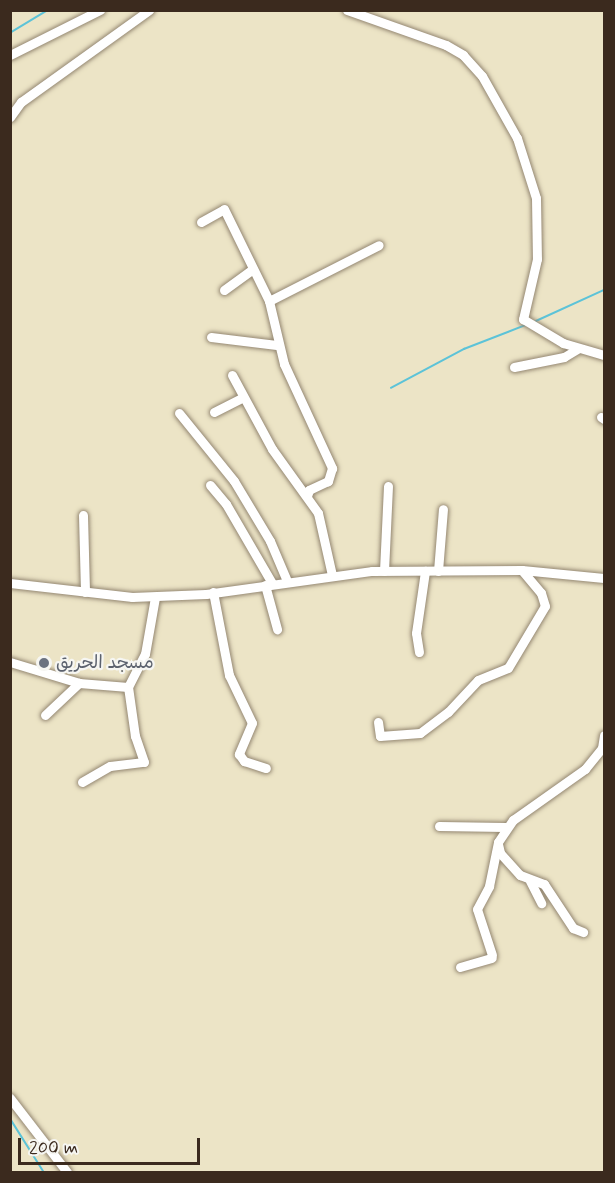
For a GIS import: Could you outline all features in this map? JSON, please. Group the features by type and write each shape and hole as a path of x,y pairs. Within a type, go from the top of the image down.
{"street":[{"path":"10,55 100,10"},
{"path":"10,117 21,102 149,10"},
{"path":"347,10 446,45 463,55 482,76 517,138 536,198 537,259 523,319 550,338 604,355"},
{"path":"201,222 224,209 269,301 277,345 332,468 328,481 309,489 307,496"},
{"path":"269,301 379,245"},
{"path":"224,290 252,270"},
{"path":"211,337 277,345"},
{"path":"514,367 564,357 579,348"},
{"path":"232,375 242,398 283,466 320,516 332,575"},
{"path":"214,412 242,398"},
{"path":"179,413 234,481 270,541 287,581"},
{"path":"210,484 226,504 268,584 277,629"},
{"path":"384,571 388,486"},
{"path":"438,571 443,509"},
{"path":"83,515 85,592"},
{"path":"378,722 380,736 420,733 448,712 478,680 508,668 545,606 541,593 522,570"},
{"path":"10,583 156,597 213,592 332,575 384,571 522,570 604,578"},
{"path":"419,652 415,643 425,571"},
{"path":"213,592 229,675 252,723 239,754 244,761 266,768"},
{"path":"82,782 110,766 144,762 135,736 128,687 146,654 156,597"},
{"path":"10,662 79,683 128,687"},
{"path":"45,715 79,683"},
{"path":"460,967 492,956 477,909 489,886 498,842 505,827 566,785 600,758 604,735"},
{"path":"439,826 505,827"},
{"path":"498,842 500,853 530,881 541,903"},
{"path":"530,881 544,884 573,928 583,932"},
{"path":"10,1098 67,1173"}],"waterway":[{"path":"10,33 48,10"},
{"path":"536,321 604,290"},
{"path":"391,388 464,349 526,325"},
{"path":"10,1118 44,1172"}],"place":[{"name":"مسجد الحريق","path":"44,663"}]}
